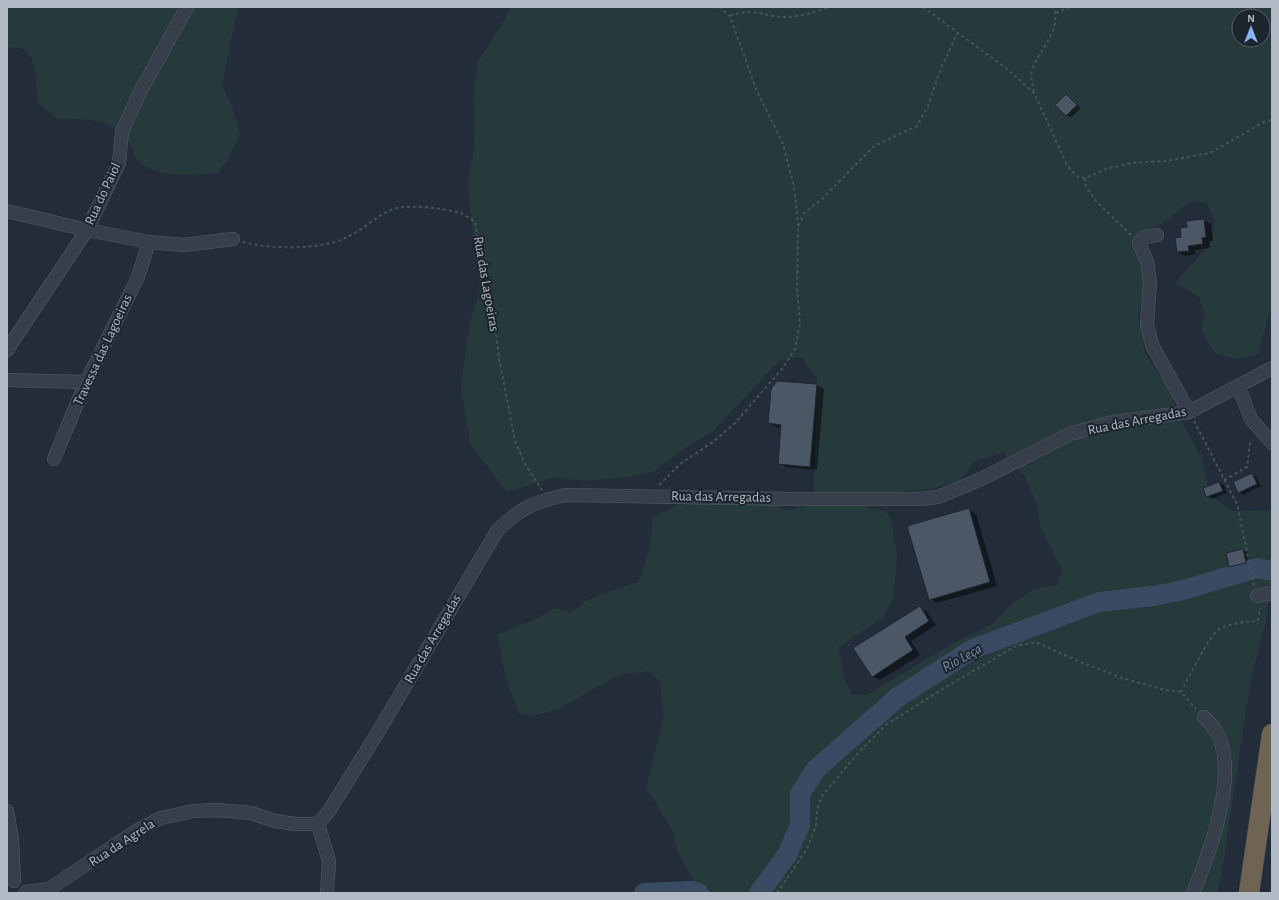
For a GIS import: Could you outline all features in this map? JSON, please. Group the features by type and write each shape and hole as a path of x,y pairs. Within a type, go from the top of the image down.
{"highway":[{"path":"1249,893 1272,734"}],"street":[{"name":"Rua do Paiol","path":"7,350 87,230 119,163 122,132 139,94 187,7"},
{"path":"7,211 87,230 149,242 184,245 232,239"},
{"path":"1157,235 1144,237 1139,243 1147,261 1150,283 1147,325 1152,345 1189,412"},
{"name":"Travessa das Lagoeiras","path":"54,459 86,382 138,277 149,242"},
{"name":"Rua das Arregadas","path":"318,824 329,811 375,737 497,531 512,515 531,505 565,495 797,499 917,499 938,497 979,480 1070,434 1109,423 1189,412 1272,368"},
{"path":"7,380 86,382"},
{"path":"1238,386 1251,419 1272,443"},
{"path":"1257,596 1272,593"},
{"path":"1193,893 1219,820 1223,798 1224,770 1222,747 1215,729 1204,717"},
{"name":"Rua da Agrela","path":"26,892 49,889 136,832 161,818 193,811 218,810 251,813 275,821 295,824 318,824"},
{"path":"7,811 12,839 10,883 23,885 26,892"},
{"path":"318,824 329,861 327,893"}],"path":[{"path":"655,496 658,486 680,464 713,442 735,423 782,369 795,349 800,323 797,291 798,227 794,186 783,144 756,89 730,16 719,7"},
{"path":"730,16 742,12 760,12 787,17 830,7"},
{"path":"923,7 1007,69 1034,93"},
{"path":"1054,7 1056,13 1048,43 1031,71 1034,93 1067,165 1076,176 1086,178 1106,169 1131,163 1166,161 1210,153 1264,122 1272,120"},
{"path":"1056,13 1071,7"},
{"path":"798,227 805,212 823,198 874,146 917,126 928,106 941,68 958,32"},
{"path":"1086,178 1086,187 1097,202 1139,243"},
{"name":"Rua das Lagoeiras","path":"232,239 255,246 313,246 342,240 393,209 414,207 435,208 461,214 476,222 484,285 494,318 499,358 516,441 525,464 548,499"},
{"path":"1181,692 1204,650 1218,630 1235,624 1258,621 1261,609 1252,581 1237,504 1189,412"},
{"path":"1224,480 1247,467 1250,444 1260,430"},
{"path":"777,893 807,849 816,826 817,810 822,796 858,753 887,724 1016,646 1036,642 1078,661 1122,678 1165,690 1181,692 1204,717"}],"green space":[{"path":"7,7 238,7 222,84 232,106 240,135 229,157 218,173 178,174 149,168 138,161 129,142 114,128 97,121 57,119 38,103 35,71 30,56 26,51 20,48 7,48"},
{"path":"512,7 1272,7 1272,304 1258,354 1235,359 1217,354 1211,348 1202,330 1204,312 1199,297 1175,283 1211,243 1215,222 1208,204 1194,202 1184,206 1161,224 1140,232 1145,280 1138,318 1145,353 1159,375 1171,386 1174,406 1202,459 1210,495 1232,511 1272,510 1272,574 1266,620 1250,684 1222,872 1217,893 692,893 693,879 677,851 673,832 646,787 664,714 659,680 647,671 616,676 559,709 534,716 519,714 506,679 497,635 534,620 554,608 571,612 583,604 582,602 637,582 637,580 640,579 650,546 653,518 677,505 736,500 769,502 787,511 813,504 817,379 801,357 779,361 711,433 688,446 653,472 626,477 584,481 554,477 507,492 470,444 461,387 470,321 480,290 467,183 473,155 475,125 473,95 477,64","holes":["1004,452 1009,461 1024,475 1036,502 1041,528 1062,570 1058,585 1035,589 1013,603 992,624 955,642 867,695 852,695 845,680 838,647 882,618 893,600 897,557 891,519 886,511 869,508 878,496 897,492 932,489 963,478 973,462"]}],"building":[{"path":"1066,94 1077,105 1066,116 1055,105"},
{"path":"1204,219 1206,237 1202,238 1203,244 1188,246 1189,251 1177,252 1175,238 1181,237 1180,228 1187,227 1186,221"},
{"path":"777,381 817,384 810,467 778,464 781,425 768,423 771,389"},
{"path":"1252,473 1257,484 1238,493 1233,482"},
{"path":"1219,482 1223,491 1206,497 1203,488"},
{"path":"969,508 990,582 929,600 907,526"},
{"path":"1243,549 1246,563 1229,567 1226,553"},
{"path":"920,606 929,621 905,637 913,650 872,677 853,648"}],"waterway":[{"name":"Rio Leça","path":"759,893 787,855 800,825 800,794 816,769 898,697 973,649 1099,602 1153,596 1180,591 1257,568 1272,571"},
{"name":"Rio Leça","path":"644,893 692,891 699,893"}]}
